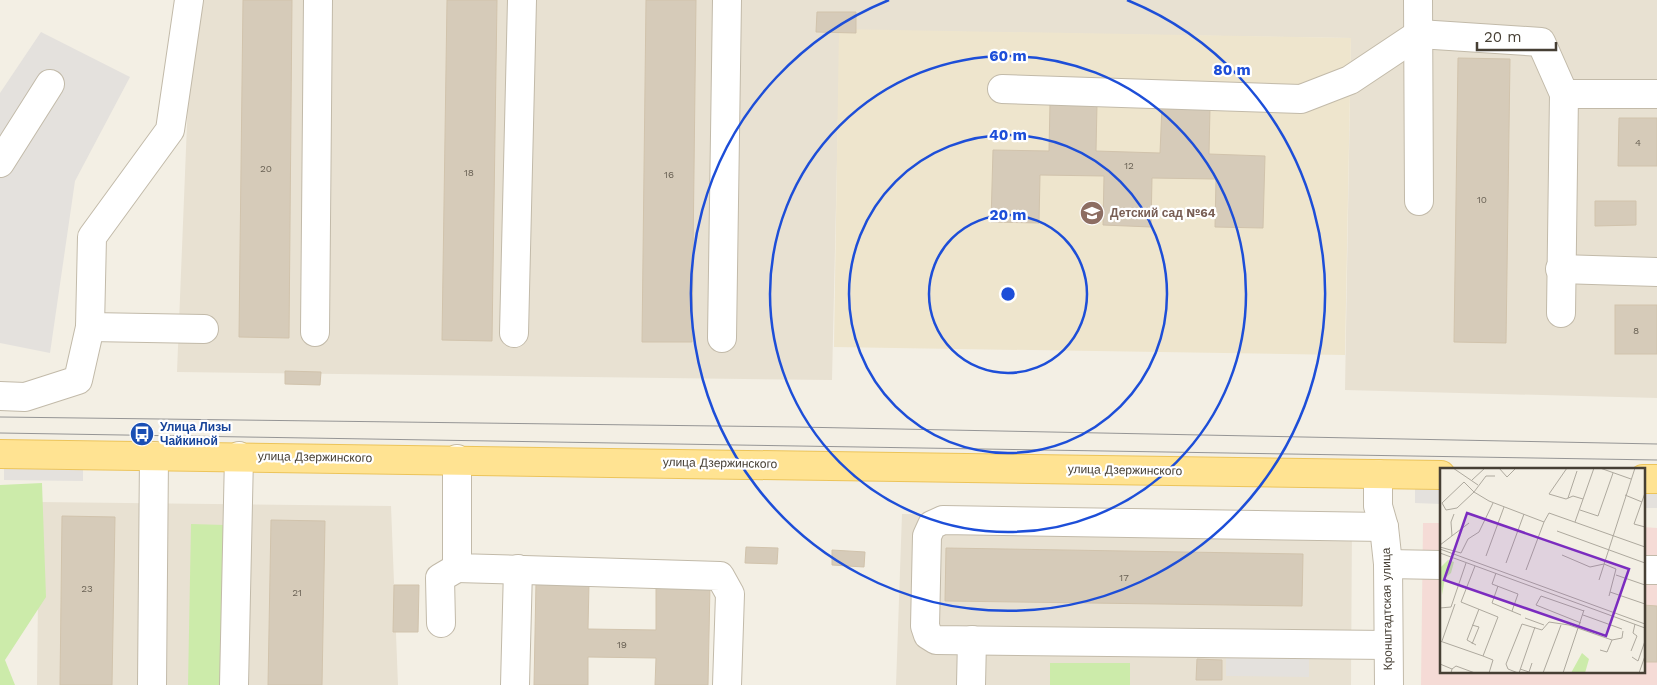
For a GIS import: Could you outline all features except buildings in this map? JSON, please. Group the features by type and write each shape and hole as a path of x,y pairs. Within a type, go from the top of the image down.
{"main road":[{"name":"улица Дзержинского","path":"0,454 457,459 1440,476"},
{"path":"1644,479 1657,480"}],"street":[{"path":"0,396 25,397 78,380 90,327 92,237 170,130 189,0"},
{"path":"316,332 318,0"},
{"path":"514,333 522,0"},
{"path":"722,338 727,0"},
{"path":"1418,0 1419,201"},
{"path":"1002,88 1301,99 1350,80 1419,34 1541,42 1564,94 1560,269 1561,312"},
{"path":"0,163 50,84"},
{"path":"1564,94 1657,94"},
{"path":"1560,269 1657,272"},
{"path":"90,327 204,329"},
{"path":"152,685 154,456"},
{"path":"234,685 239,456"},
{"path":"457,459 457,568"},
{"name":"Кронштадтская улица","path":"1378,474 1378,506 1384,527 1388,564 1387,645 1389,685"},
{"path":"1384,527 943,520 932,525 927,536 925,626 928,635 936,640 1387,645"},
{"path":"1388,564 1440,566"},
{"path":"440,623 440,578 457,568 720,576 730,594 727,685"},
{"path":"515,685 518,569"},
{"path":"1644,570 1657,570"},
{"path":"971,685 972,640"}],"shaded area":[{"path":"192,0 1657,0 1657,398 1345,390 1351,38 840,30 832,380 177,372"},
{"name":"Детский сад №64","path":"839,29 1351,38 1345,355 834,347"},
{"path":"41,32 130,77 75,181 50,353 0,343 0,93"},
{"path":"4,467 83,469 83,481 4,480"},
{"path":"1415,485 1440,486 1440,504 1415,503"},
{"path":"1644,490 1657,490 1657,508 1644,508"},
{"path":"39,502 391,506 398,685 37,685"},
{"path":"902,514 1352,521 1351,685 896,685"},
{"path":"1423,523 1440,523 1440,672 1644,672 1644,527 1657,528 1657,685 1421,685"},
{"path":"1226,658 1309,659 1309,677 1226,676"}],"green space":[{"path":"42,483 46,597 5,660 15,685 0,685 0,485"},
{"path":"191,524 225,525 222,685 188,685"},
{"path":"1050,663 1130,663 1130,685 1050,685"}],"tram line":[{"path":"0,417 797,427 1657,444"},
{"path":"0,433 1657,460"}],"place":[{"name":"Детский сад №64","path":"1092,213"},
{"name":"Улица Лизы Чайкиной","path":"142,434"}]}
